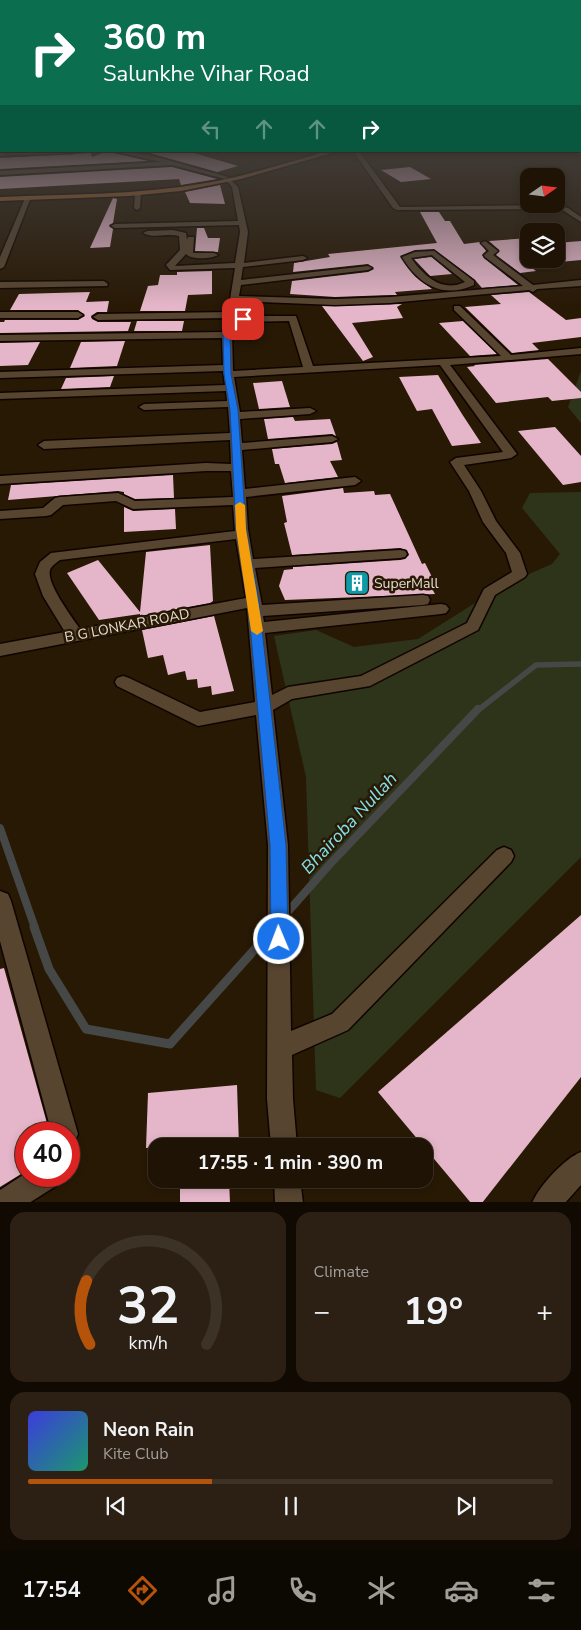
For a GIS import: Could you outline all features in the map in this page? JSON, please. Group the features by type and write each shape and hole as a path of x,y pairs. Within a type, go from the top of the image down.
{"main road":[{"path":"0,197 62,194"},
{"path":"0,197 77,194"}],"street":[{"path":"137,208 138,194"},
{"path":"236,194 242,224 243,247 232,317 227,335 228,371 234,416 242,534 254,607 278,845 280,1099 283,1138"},
{"path":"385,194 395,208 399,209 560,208 580,223"},
{"path":"0,268 28,197"},
{"path":"115,226 242,224"},
{"path":"214,255 191,255 189,253 191,233 198,228 242,224"},
{"path":"147,234 173,232 183,235 184,251 170,265 173,268 240,266 303,258"},
{"path":"485,243 494,251 488,255 533,289"},
{"path":"415,254 437,255 471,283 464,291 439,289 427,280 406,257 415,254"},
{"path":"236,283 368,268"},
{"path":"234,298 390,300 464,291 533,289 581,283"},
{"path":"0,285 104,284"},
{"path":"457,308 510,358"},
{"path":"0,315 78,315"},
{"path":"98,317 293,318 309,370"},
{"path":"0,338 227,335"},
{"path":"0,375 309,370 510,358 581,351"},
{"path":"122,682 198,719 265,707 288,693 364,682 473,626 489,592 520,574 513,553 490,522 475,491 456,462 511,454 443,362"},
{"path":"0,396 230,388"},
{"path":"144,407 232,404"},
{"path":"234,416 310,411"},
{"path":"44,445 332,439"},
{"path":"0,480 206,467 237,468"},
{"path":"0,515 46,512 60,501 118,497 133,505 239,497 356,481"},
{"path":"76,635 50,596 42,575 44,566 56,556 242,534"},
{"path":"247,564 400,554"},
{"name":"B G LONKAR ROAD","path":"0,650 76,635 254,607 423,600"},
{"path":"256,628 441,609"},
{"path":"280,1048 340,1022 504,856"},
{"path":"0,901 62,1122"},
{"path":"546,1202 581,1165"},
{"path":"4,1202 28,1187"},
{"path":"288,1188 289,1202"}],"green space":[{"path":"581,371 581,423 568,407"},
{"path":"581,492 581,857 340,1098 316,1090 306,777 274,636 316,630 354,647 418,639 502,586 552,564 560,554 522,508 530,493"}],"building":[{"path":"186,194 222,194 225,204 190,203"},
{"path":"113,198 117,199 113,223 109,225 113,229 110,247 90,248"},
{"path":"420,212 439,212 445,221 450,221 464,244 480,242 486,251 482,255 484,258 518,285 482,288 475,280 434,249 415,250 400,256 415,276 432,289 395,292 397,295 335,297 290,294 292,281 368,272 374,269 368,264 293,272 294,263 330,257 328,254 437,243"},
{"path":"197,228 204,228 208,238 220,238 218,252 195,251"},
{"path":"520,239 520,268 532,268 536,271 520,273 496,255 499,250 489,241"},
{"path":"581,241 581,260 565,262 565,242"},
{"path":"431,257 452,274 430,276 414,259"},
{"path":"212,271 212,294 188,295 185,311 140,311 148,286 158,285 160,275 177,275 177,272"},
{"path":"90,292 86,302 109,301 107,312 97,312 91,316 92,319 98,322 131,322 128,331 0,333 0,322 5,320 78,320 85,316 78,310 10,310 19,294"},
{"path":"529,292 566,320 581,318 581,337 532,343 539,350 512,353 465,307 501,304 491,295"},
{"path":"402,304 397,307 403,318 352,323 373,357 363,361 322,306"},
{"path":"137,321 184,321 182,331 134,331"},
{"path":"463,321 497,354 470,356 439,323"},
{"path":"125,341 117,366 70,368 81,342"},
{"path":"40,342 28,365 0,366 0,343"},
{"path":"548,359 581,392 581,398 552,401 548,397 496,403 467,367 474,365"},
{"path":"438,375 481,443 452,446 432,409 417,411 399,377"},
{"path":"114,376 110,387 61,389 66,378"},
{"path":"282,381 290,407 259,409 253,383"},
{"path":"293,417 295,421 330,419 336,436 332,434 268,439 264,419"},
{"path":"555,427 581,456 581,482 563,485 518,431"},
{"path":"337,442 342,460 330,461 338,477 285,483 279,464 275,464 272,449"},
{"path":"173,475 174,498 135,499 124,494 124,492 118,491 8,500 11,485"},
{"path":"343,488 344,493 374,491 375,495 390,494 422,564 425,563 436,585 430,585 435,594 285,600 279,586 284,570 293,569 293,567 400,560 405,559 409,555 407,550 400,548 292,555 284,523 287,522 282,496"},
{"path":"124,507 133,511 175,509 176,529 124,532"},
{"path":"210,545 213,601 210,603 140,616 140,614 99,620 67,573 98,560 140,612 146,552"},
{"path":"214,616 234,691 212,695 211,686 198,688 197,679 187,680 185,671 168,675 163,655 148,658 142,630"},
{"path":"581,915 581,1077 483,1202 470,1202 433,1158 433,1138 417,1138 378,1092"},
{"path":"4,968 47,1122 15,1122 15,1178 0,1187 0,969"},
{"path":"237,1085 239,1138 148,1138 148,1148 146,1148 148,1093"},
{"path":"180,1188 229,1188 230,1202 180,1202"}],"waterway":[{"name":"Bhairoba Nullah","path":"477,711 536,665 581,664"},
{"name":"Bhairoba Nullah","path":"285,915 330,864 478,709"},
{"path":"0,828 35,928"},
{"name":"Bhairoba Nullah","path":"34,927 49,969 86,1029 170,1044 272,930"}],"slow traffic":[{"path":"240,505 241,529 254,602 257,631"}],"place":[{"name":"SuperMall","path":"357,583"}],"route":[{"path":"243,319 231,320 227,332 228,374 234,410 241,529 254,602 278,845 279,939"}]}
